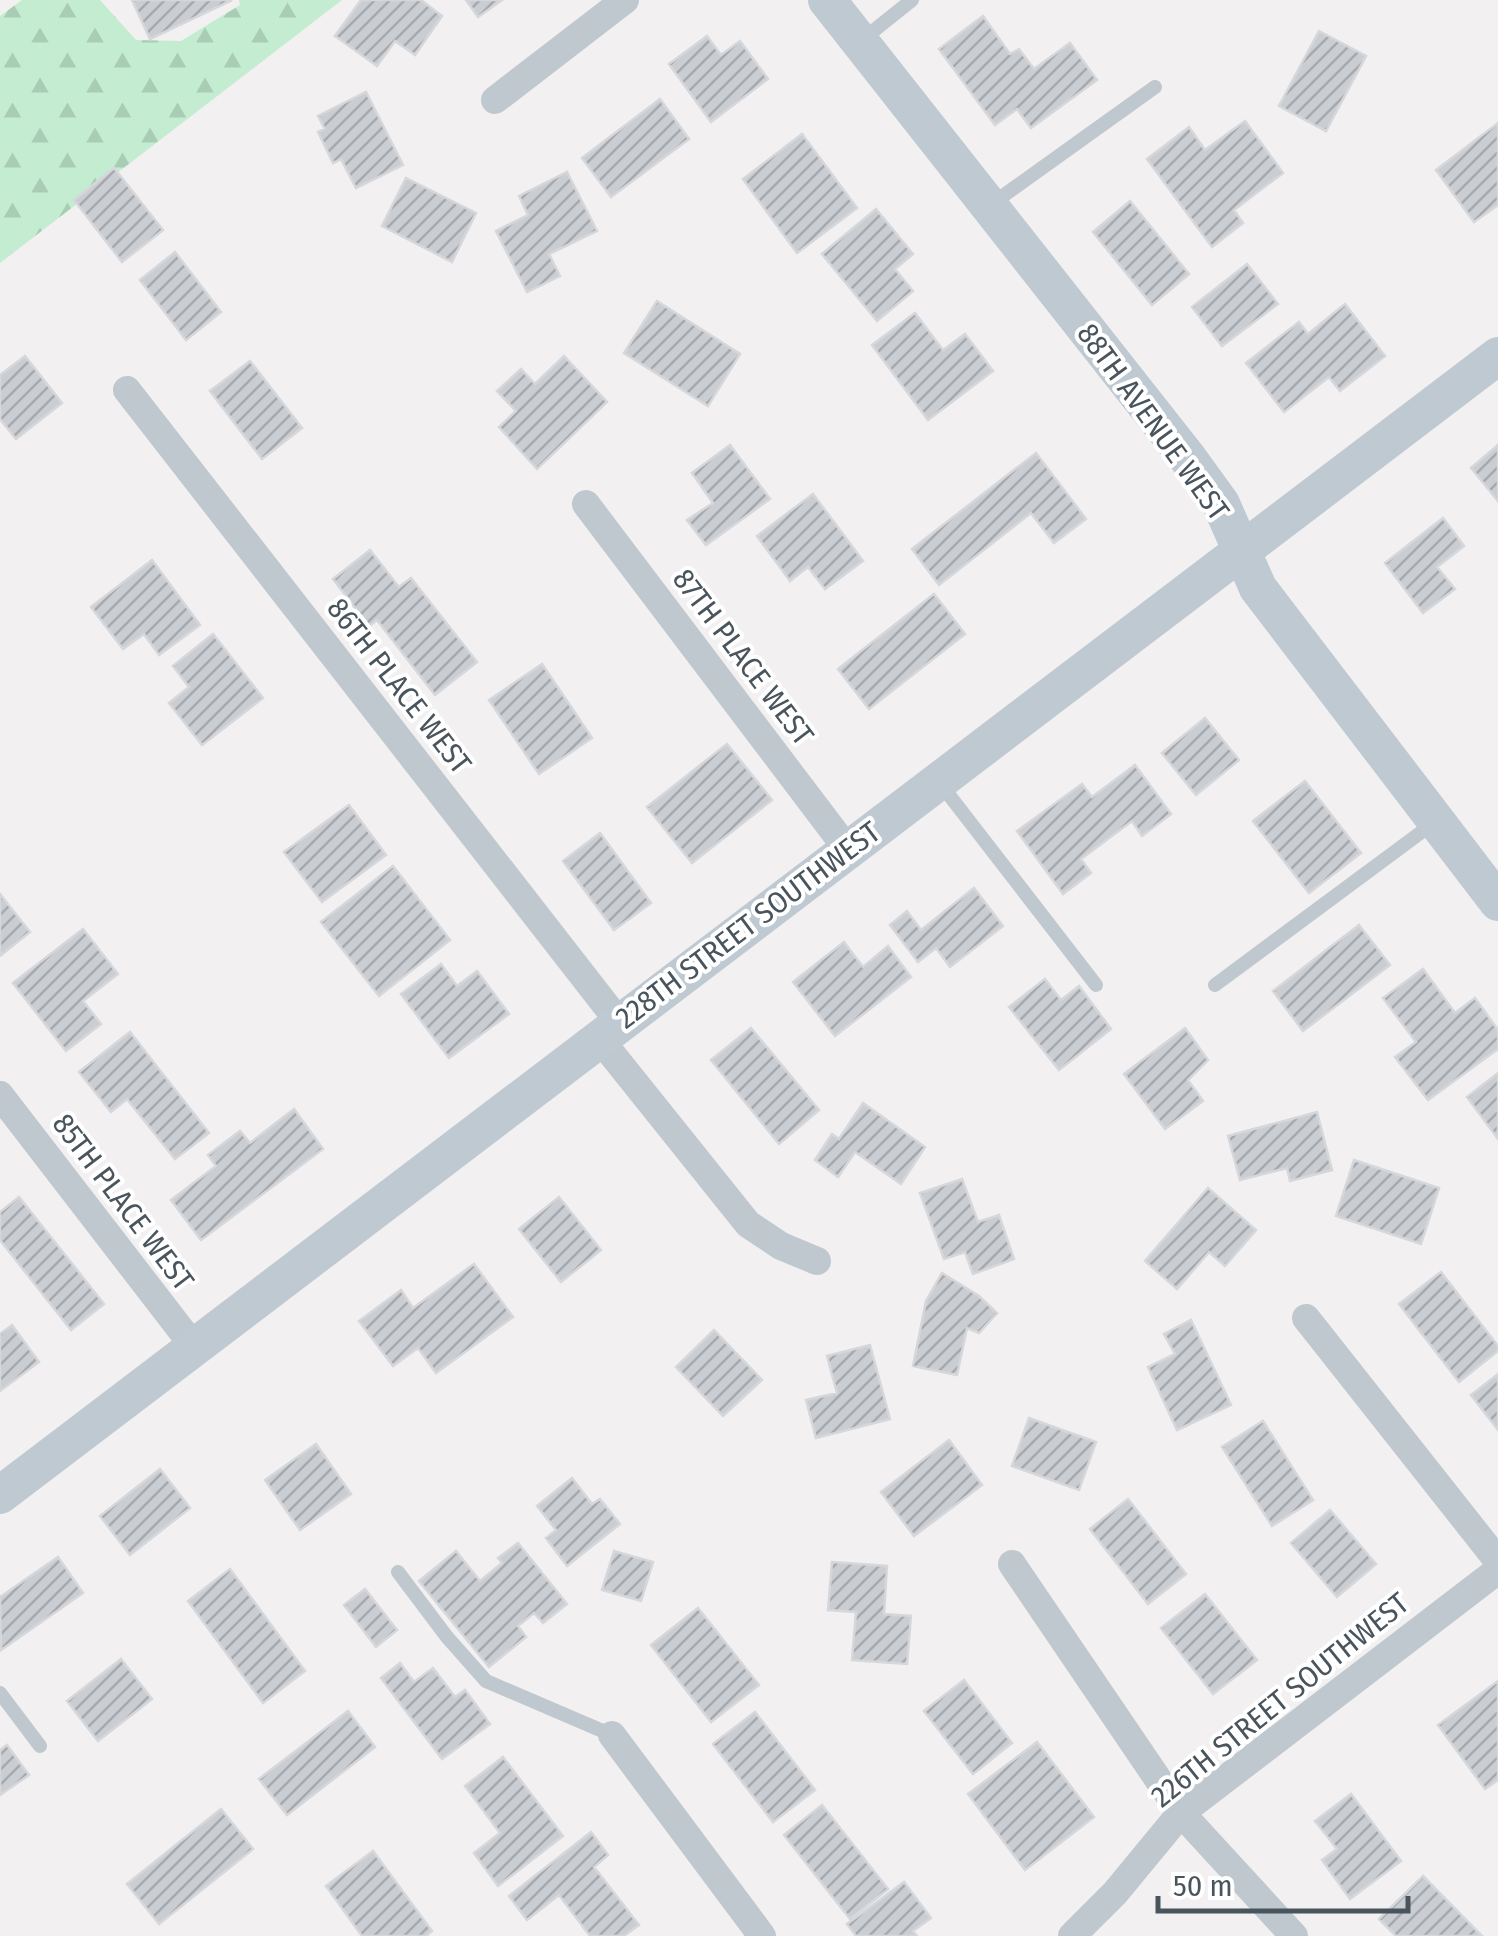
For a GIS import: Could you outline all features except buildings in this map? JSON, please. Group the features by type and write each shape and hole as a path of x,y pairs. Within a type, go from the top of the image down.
{"street":[{"path":"495,100 625,0"},
{"name":"88TH AVENUE WEST","path":"827,0 1187,457 1221,504 1258,588 1498,902"},
{"name":"228TH STREET SOUTHWEST","path":"0,1495 1498,356"},
{"name":"86TH PLACE WEST","path":"127,390 609,1030 748,1224 781,1246 817,1261"},
{"name":"87TH PLACE WEST","path":"586,504 848,850"},
{"name":"85TH PLACE WEST","path":"0,1094 195,1348"},
{"path":"1306,1318 1498,1561"},
{"path":"1012,1564 1181,1813 1294,1936"},
{"name":"226TH STREET SOUTHWEST","path":"1072,1936 1115,1893 1181,1813 1498,1570"},
{"path":"612,1735 762,1936"}],"lane":[{"path":"861,41 912,0"},
{"path":"988,206 1155,87"},
{"path":"939,781 1096,985"},
{"path":"1215,986 1436,822"},
{"path":"398,1572 446,1637 486,1681 612,1735"},
{"path":"0,1693 40,1746"}],"green space":[{"path":"22,0 100,0 136,40 181,41 240,5 239,0 342,0 0,263 0,16"}]}
